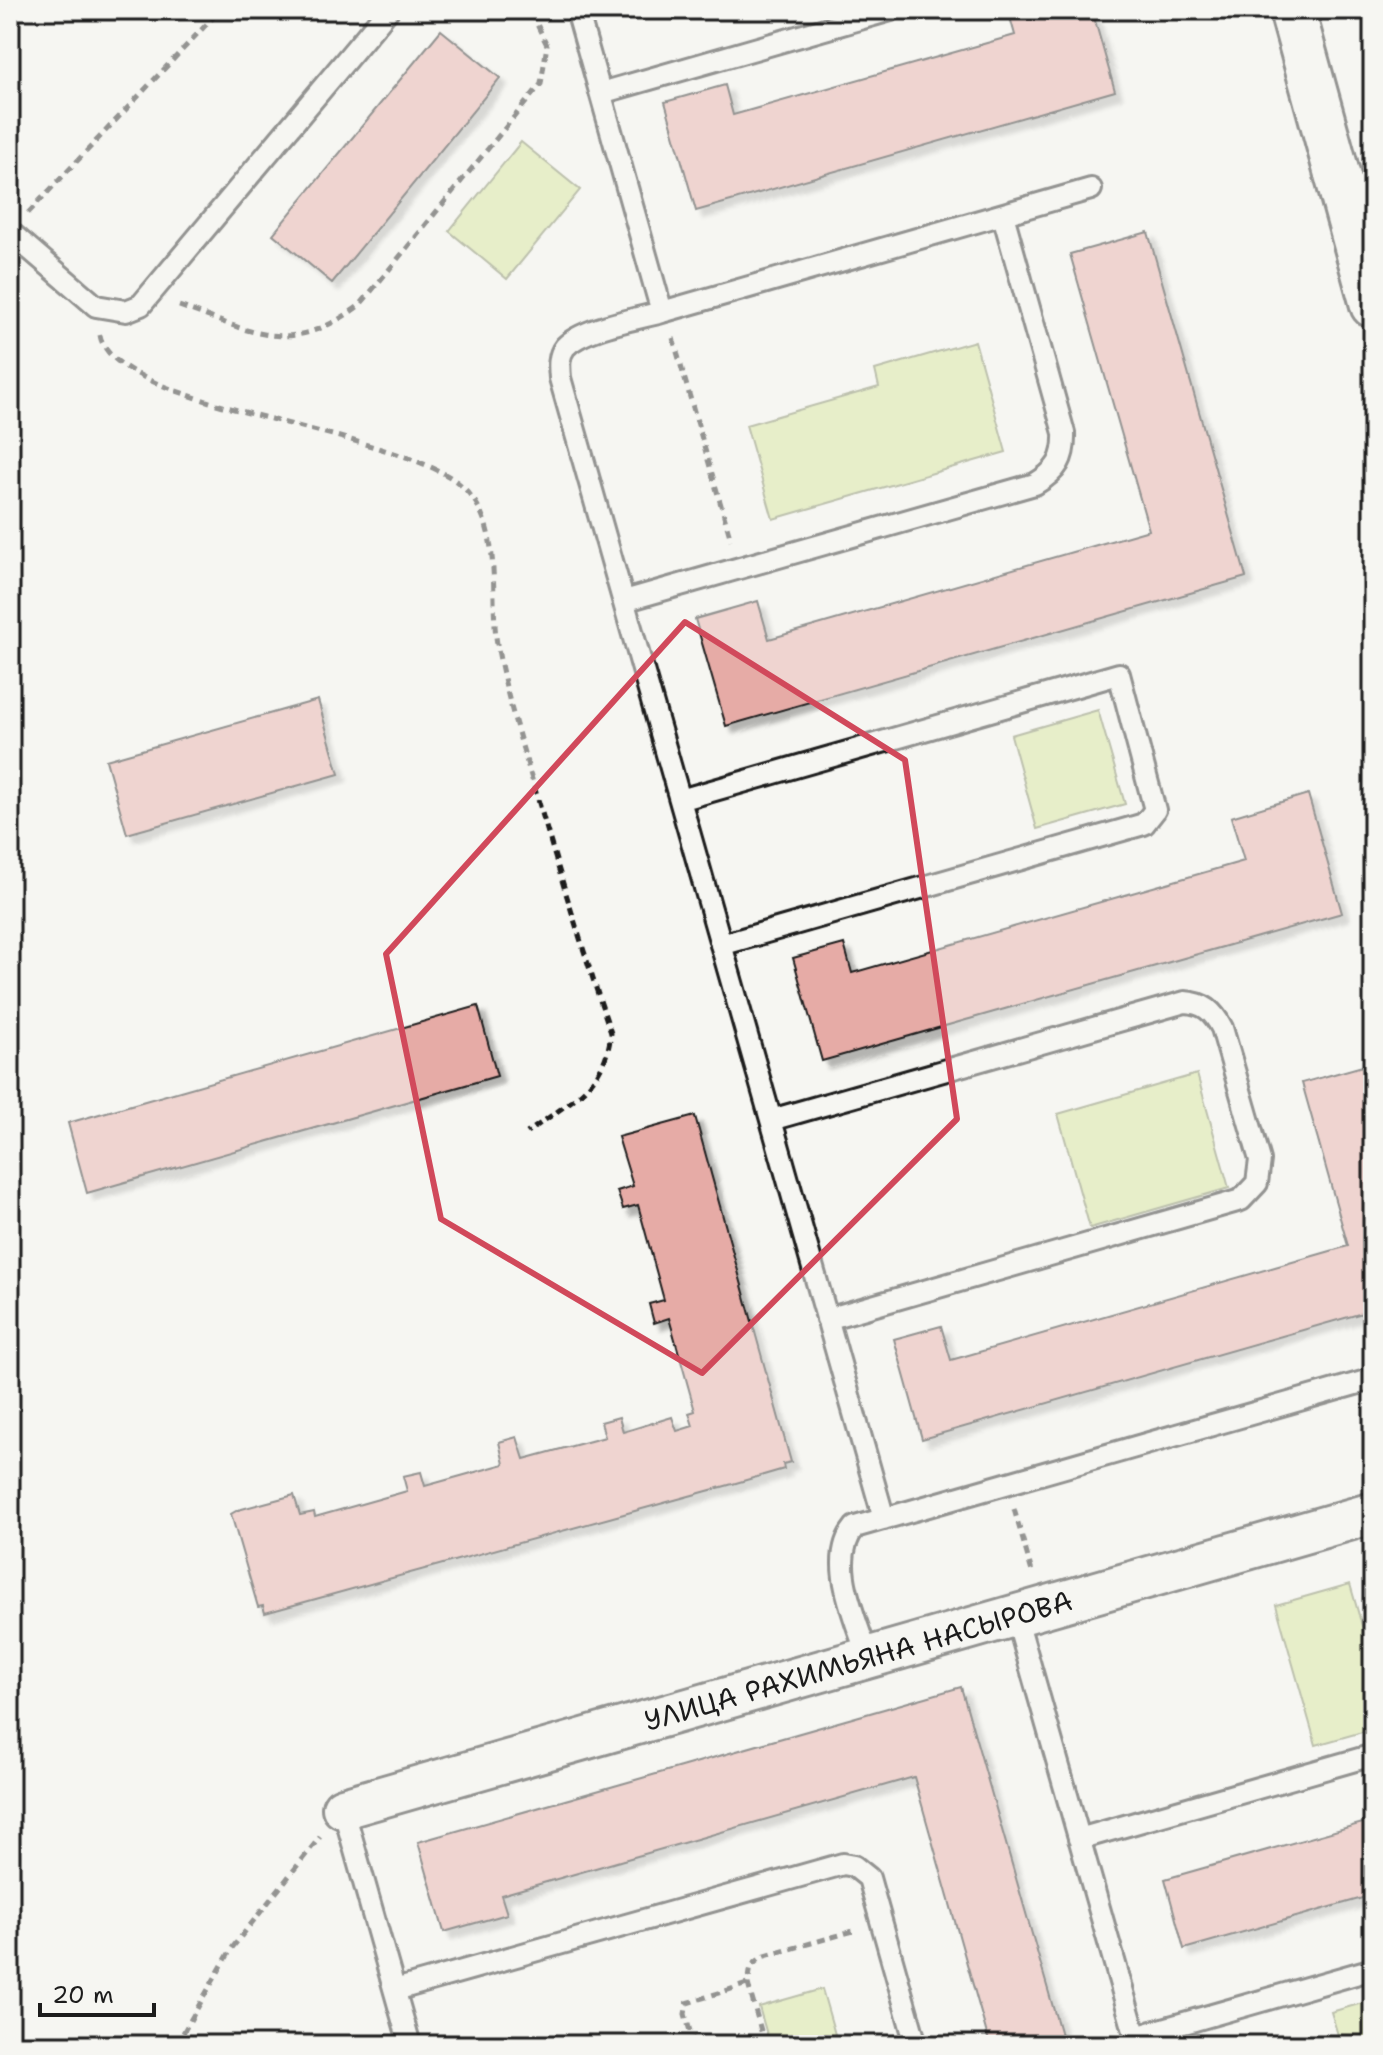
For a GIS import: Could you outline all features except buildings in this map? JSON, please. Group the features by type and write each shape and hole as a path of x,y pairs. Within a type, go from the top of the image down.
{"main road":[{"path":"1292,10 1373,305"}],"street":[{"name":"УЛИЦА РАХИМЬЯНА НАСЫРОВА","path":"343,1808 1372,1517"}],"lane":[{"path":"15,226 96,306 126,311 152,296 388,10"},
{"path":"577,10 664,311"},
{"path":"601,93 891,10"},
{"path":"884,1519 560,378 559,361 565,348 582,335 1091,189"},
{"path":"624,601 1035,484 1051,475 1061,462 1064,433 1003,215"},
{"path":"680,800 1119,674 1151,785 1155,810 1144,824 721,945"},
{"path":"771,1120 1185,1002 1207,1008 1222,1028 1260,1160 1257,1183 1241,1200 827,1319"},
{"path":"868,1658 842,1566 842,1551 855,1527 1373,1379"},
{"path":"1029,1612 1079,1839 1136,2041 1373,1969"},
{"path":"1079,1839 1373,1755"},
{"path":"343,1808 410,2045"},
{"path":"395,1990 843,1864 854,1866 869,1878 916,2045"}],"path":[{"path":"15,226 220,10"},
{"path":"152,296 264,335 287,337 332,326 360,305 541,84 547,45 530,10"},
{"path":"96,306 101,340 106,351 132,373 260,416 420,461 445,472 466,489 483,515 491,541 492,601 502,671 558,868 611,1033 608,1058 593,1083 527,1133"},
{"path":"664,311 739,568"},
{"path":"1007,1483 1029,1612"},
{"path":"176,2045 232,1948 343,1808"},
{"path":"765,2045 748,1984 751,1966 762,1957 881,1923"},
{"path":"694,2045 685,2014 687,2003 748,1984"}],"highlighted area":[{"path":"685,622 905,760 957,1119 702,1373 441,1219 386,954"}],"green space":[{"path":"521,142 580,190 507,279 449,231"},
{"path":"975,341 1006,452 773,519 746,425 879,387 875,370"},
{"path":"1098,710 1125,804 1037,829 1011,735"},
{"path":"1197,1074 1229,1188 1090,1228 1058,1114"},
{"path":"1350,1584 1373,1664 1373,1729 1316,1745 1276,1605"},
{"path":"822,1989 838,2045 770,2045 759,2007"},
{"path":"1373,2000 1373,2045 1341,2045 1331,2012"}]}
